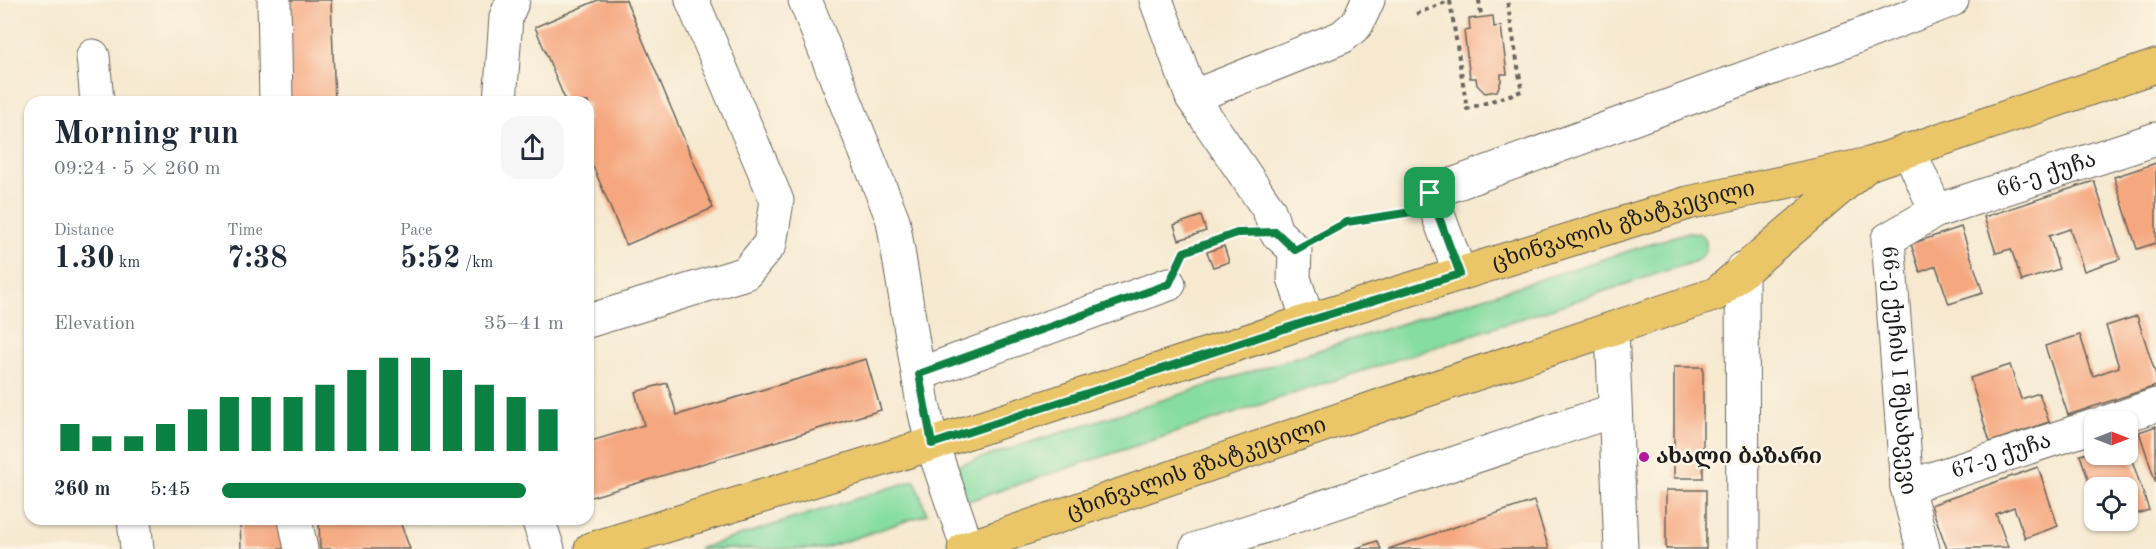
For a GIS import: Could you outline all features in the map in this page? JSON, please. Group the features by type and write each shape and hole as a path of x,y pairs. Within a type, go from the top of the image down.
{"main road":[{"name":"ცხინვალის გზატკეცილი","path":"591,549 932,444 1308,321 1688,203 1869,164 2156,66"},
{"name":"ცხინვალის გზატკეცილი","path":"967,549 1377,407 1716,294 1869,164"}],"street":[{"path":"274,0 276,96"},
{"path":"500,96 506,17 513,0"},
{"path":"594,319 746,273 770,244 777,201 692,0"},
{"path":"805,0 893,220 932,444 967,549"},
{"path":"1156,0 1192,97 1269,210 1286,241 1294,278 1308,321"},
{"path":"1192,97 1342,37 1357,24 1368,0"},
{"path":"1460,274 1430,193 1952,0"},
{"path":"93,56 96,96"},
{"name":"66-ე ქუჩა","path":"1936,211 2156,139"},
{"path":"1910,150 1936,211"},
{"name":"66-ე ქუჩის I შესახვევი","path":"1923,549 1907,487 1888,239 1936,211"},
{"path":"1743,269 1743,549"},
{"path":"919,374 1169,284"},
{"path":"1612,329 1621,549"},
{"path":"2138,411 2156,405"},
{"path":"1196,549 1615,410"},
{"name":"67-ე ქუჩა","path":"1907,487 2084,429"},
{"path":"134,525 136,549"},
{"path":"296,525 301,549"},
{"path":"540,525 548,549"}],"path":[{"path":"1416,14 1451,0 1467,109 1522,92 1507,0"},
{"path":"1479,0 1481,15"},
{"path":"1169,284 1184,252 1237,233 1286,241 1347,222 1412,212 1430,193"}],"green space":[{"path":"1688,232 1698,233 1705,238 1705,251 1696,261 968,501 956,466"},
{"path":"915,480 927,514 822,549 698,549"}],"building":[{"path":"285,0 331,0 335,96 289,96"},
{"path":"598,0 626,0 713,208 626,245 594,168 594,96 564,96 535,27"},
{"path":"1493,16 1494,27 1501,26 1507,74 1501,74 1497,91 1485,93 1477,85 1476,78 1470,78 1464,31 1470,30 1469,19"},
{"path":"2156,163 2156,243 2137,249 2114,177"},
{"path":"2094,181 2120,259 2084,271 2070,229 2049,236 2059,269 2022,281 2011,249 1996,253 1984,217"},
{"path":"1201,216 1206,231 1179,240 1174,225"},
{"path":"1961,227 1983,293 1949,304 1936,266 1920,272 1911,244"},
{"path":"1224,246 1229,262 1213,267 1207,252"},
{"path":"2137,316 2156,375 2156,386 2068,415 2045,346 2080,335 2093,376 2119,367 2106,326"},
{"path":"866,359 881,410 594,496 594,440 644,425 635,392 667,383 677,415"},
{"path":"2010,365 2021,399 2039,393 2049,422 1990,442 1970,378"},
{"path":"1674,367 1703,367 1703,478 1674,478"},
{"path":"2156,426 2156,483 2139,432"},
{"path":"2084,454 2084,465 2134,465 2138,477 2087,477 2080,455"},
{"path":"2038,467 2058,526 2025,538 2014,507 1996,514 2008,547 1947,549 1931,505"},
{"path":"2138,478 2149,510 2138,514"},
{"path":"1666,490 1706,490 1706,549 1666,549"},
{"path":"1534,501 1549,549 1388,549"},
{"path":"240,525 282,525 285,549 241,549"},
{"path":"319,525 401,525 410,549 320,549"},
{"path":"1377,541 1381,549 1354,549"}],"place":[{"name":"ახალი ბაზარი","path":"1644,457"}],"route":[{"path":"1430,193 1460,274 1308,321 932,444 919,374 1169,284 1184,252 1237,233 1276,232 1295,250 1347,222 1412,212 1430,193"}]}
